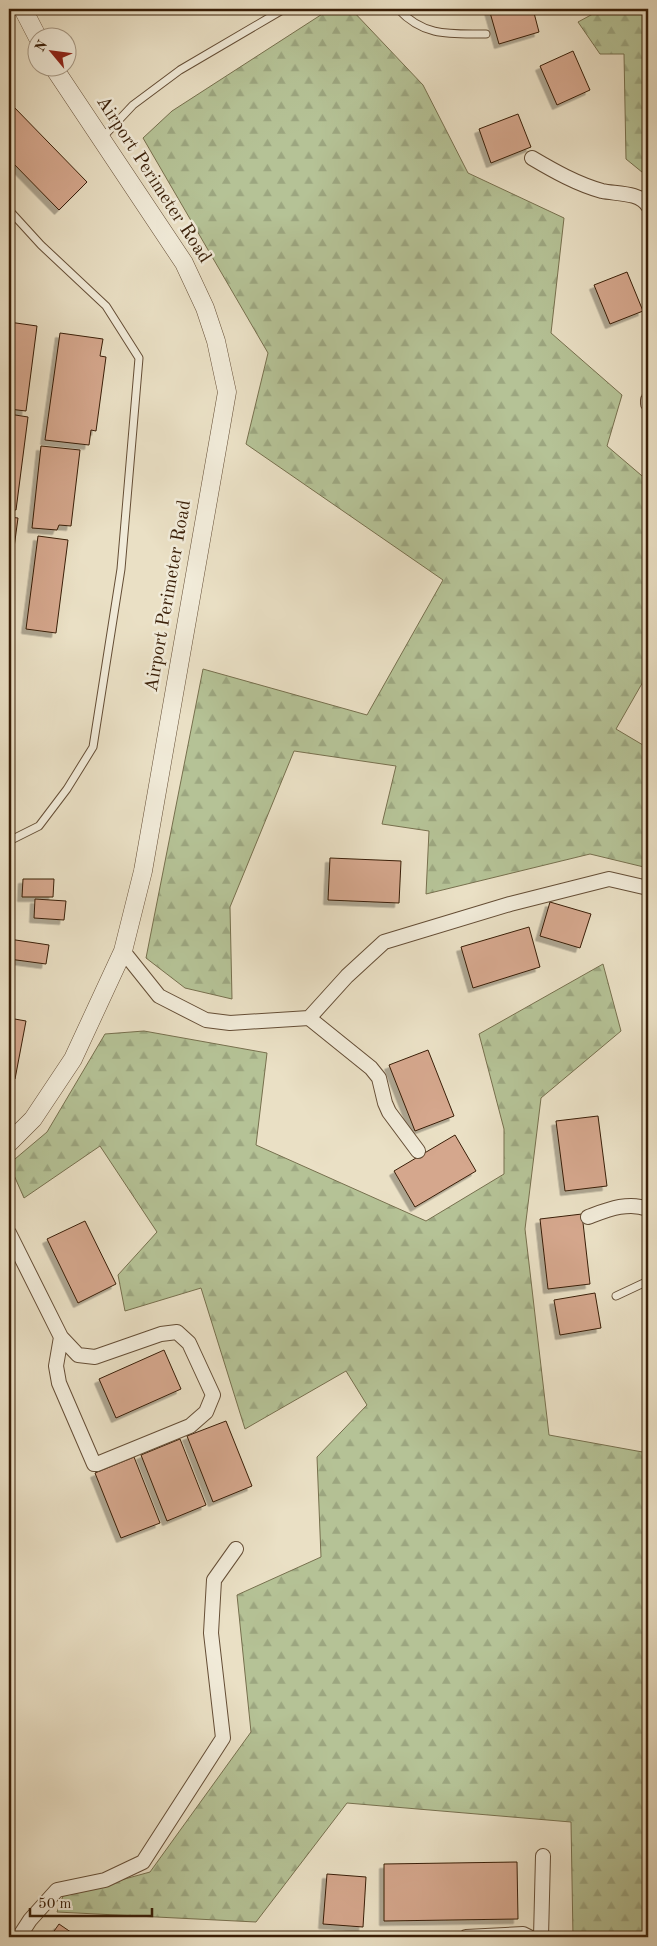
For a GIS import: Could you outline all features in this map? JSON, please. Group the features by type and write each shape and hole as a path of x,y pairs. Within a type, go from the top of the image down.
{"street":[{"path":"23,9 33,28"},
{"name":"Airport Perimeter Road","path":"9,1143 33,1119 73,1058 123,951 143,871 227,392 216,341 205,308 184,263 61,78"},
{"path":"532,158 574,181 602,191 636,197 646,202 648,206"},
{"path":"309,1018 346,976 384,942 510,904 609,879 648,888"},
{"path":"123,951 159,996 206,1020 230,1024 309,1018 371,1068 379,1078 389,1112 418,1151"},
{"path":"588,1217 612,1208 638,1205 648,1209"},
{"path":"9,1233 61,1336 78,1355 95,1357 161,1334 177,1332 190,1343 213,1395 206,1412 190,1426 94,1464 58,1383 56,1366 61,1336"},
{"path":"19,1937 30,1920 58,1890 105,1880 143,1862 222,1738 211,1633 214,1580 236,1549"},
{"path":"541,1937 543,1856"},
{"path":"466,1937 523,1934 529,1937"}],"lane":[{"path":"102,138 133,105 180,70 284,9"},
{"path":"398,9 416,25 430,31 447,34 486,34"},
{"path":"9,210 41,245 106,306 139,358 121,569 93,747 67,790 39,826 9,841"},
{"path":"616,1296 648,1281"}],"green space":[{"path":"330,9 351,9 423,85 468,173 564,218 551,333 622,395 607,446 648,481 648,673 616,729 648,748 648,868 590,854 426,894 429,831 382,824 396,766 294,751 230,907 232,999 185,988 146,958 203,669 367,715 443,580 246,444 268,353 143,138 172,111"},
{"path":"602,9 642,9 648,11 648,177 626,159 624,54 600,54 578,22"},
{"path":"603,964 621,1031 541,1098 525,1229 549,1435 648,1453 648,1937 573,1937 571,1822 347,1803 256,1922 57,1912 63,1896 150,1872 251,1732 237,1595 321,1557 317,1457 367,1405 346,1371 245,1429 201,1288 125,1311 118,1275 157,1232 100,1146 24,1198 9,1164 47,1132 105,1034 144,1031 267,1053 256,1145 426,1221 504,1174 504,1129 479,1034"}],"building":[{"path":"489,9 533,9 539,32 499,44"},
{"path":"573,51 590,90 557,105 540,66"},
{"path":"12,105 87,182 59,210 9,159 9,108"},
{"path":"518,114 531,147 491,163 479,129"},
{"path":"627,272 643,311 610,324 594,285"},
{"path":"9,322 37,326 26,411 9,409"},
{"path":"60,333 103,339 100,356 106,357 96,431 91,430 89,445 45,440"},
{"path":"9,414 28,417 16,510 9,509"},
{"path":"41,446 80,450 71,526 59,525 57,530 32,528"},
{"path":"9,517 18,518 9,585"},
{"path":"38,536 68,540 56,633 26,629"},
{"path":"330,858 401,861 399,903 328,900"},
{"path":"23,879 54,879 53,897 22,897"},
{"path":"35,899 66,901 64,920 34,918"},
{"path":"550,902 591,914 580,948 540,936"},
{"path":"529,927 540,967 473,988 461,947"},
{"path":"9,939 49,945 46,964 9,959"},
{"path":"9,1018 26,1021 15,1079 9,1078"},
{"path":"428,1050 454,1116 415,1131 389,1065"},
{"path":"598,1116 607,1186 565,1191 556,1121"},
{"path":"455,1135 476,1171 415,1207 394,1171"},
{"path":"582,1214 590,1284 548,1289 540,1219"},
{"path":"85,1221 116,1284 78,1303 47,1239"},
{"path":"595,1293 601,1328 560,1335 554,1300"},
{"path":"164,1350 181,1389 116,1418 99,1379"},
{"path":"226,1421 252,1486 213,1502 187,1436"},
{"path":"180,1439 206,1505 167,1521 141,1455"},
{"path":"134,1457 160,1523 121,1538 95,1473"},
{"path":"517,1862 518,1919 384,1921 384,1864"},
{"path":"327,1874 366,1877 363,1927 323,1924"},
{"path":"59,1924 78,1937 50,1937"}]}
